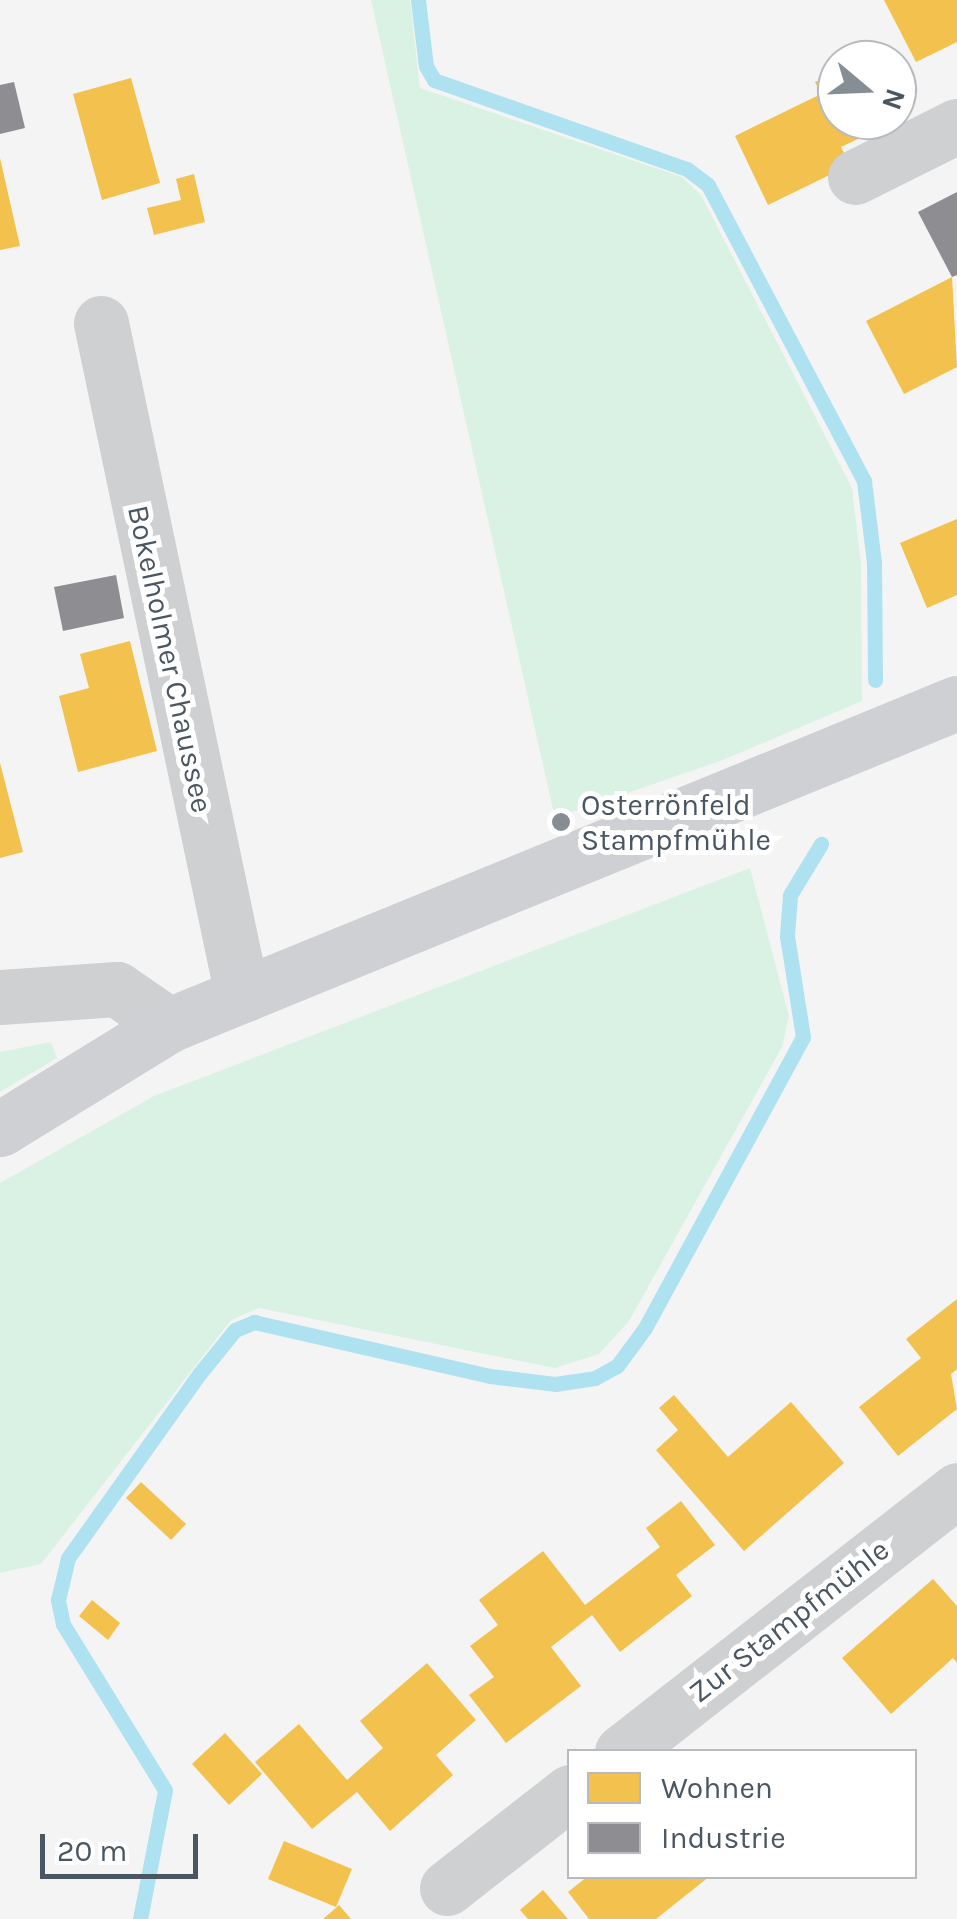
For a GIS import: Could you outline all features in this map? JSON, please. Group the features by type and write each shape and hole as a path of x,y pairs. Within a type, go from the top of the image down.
{"main road":[{"path":"0,1128 169,1025 957,703"}],"street":[{"path":"855,178 957,126"},
{"name":"Bokelholmer Chaussee","path":"101,323 242,995"},
{"path":"0,997 117,989 169,1025"},
{"name":"Zur Stampfmühle","path":"626,1749 957,1490"},
{"path":"447,1888 567,1794"}],"green space":[{"path":"371,0 410,0 420,88 682,177 701,195 852,488 861,564 862,701 723,760 555,818"},
{"path":"750,868 789,1016 782,1047 629,1321 599,1354 555,1368 259,1308 231,1320 41,1564 0,1573 0,1183 154,1096"},
{"path":"51,1042 57,1058 0,1092 0,1052"}],"building: Wohnen":[{"path":"884,0 957,0 957,42 917,62 917,40 905,40"},
{"path":"131,78 160,183 102,200 73,94"},
{"path":"817,96 817,140 856,140 841,147 850,165 768,205 735,136"},
{"path":"0,158 20,246 0,250"},
{"path":"194,174 205,222 154,235 147,208 181,200 176,179"},
{"path":"952,277 957,367 904,394 866,321"},
{"path":"957,519 957,595 927,608 900,543"},
{"path":"130,641 157,751 78,772 59,696 89,688 80,654"},
{"path":"0,763 23,852 0,858"},
{"path":"957,1299 957,1369 951,1374 957,1409 898,1456 859,1407 921,1358 906,1339"},
{"path":"674,1395 728,1457 791,1402 844,1463 744,1551 656,1450 678,1430 659,1408"},
{"path":"141,1482 186,1524 171,1540 126,1498"},
{"path":"681,1501 715,1545 676,1575 692,1596 620,1652 592,1615 551,1647 581,1686 506,1743 469,1695 494,1677 470,1646 498,1625 479,1600 543,1551 585,1605 660,1547 646,1528"},
{"path":"933,1579 957,1606 957,1663 953,1658 891,1714 842,1658"},
{"path":"92,1600 120,1623 108,1640 79,1616"},
{"path":"427,1663 476,1720 436,1755 453,1775 390,1831 357,1792 312,1829 255,1762 299,1724 347,1780 383,1748 360,1721"},
{"path":"225,1733 262,1774 229,1805 192,1764"},
{"path":"284,1841 352,1869 336,1907 268,1879"},
{"path":"584,1879 706,1879 656,1919 589,1919 568,1892"},
{"path":"543,1890 568,1919 528,1919 520,1910"},
{"path":"339,1905 351,1919 323,1919 330,1913"}],"building: Industrie":[{"path":"14,82 25,128 0,134 0,85"},
{"path":"957,192 957,275 952,277 918,212"},
{"path":"116,575 124,618 63,631 54,587"}],"waterway":[{"path":"418,0 426,66 434,80 687,169 708,185 864,481 874,562 875,680"},
{"path":"140,1919 165,1790 63,1624 58,1600 68,1558 200,1373 235,1330 254,1322 490,1376 555,1384 595,1378 617,1366 645,1328 803,1037 787,936 790,895 821,844"}],"place":[{"name":"Osterrönfeld Stampfmühle","path":"561,822"}]}
